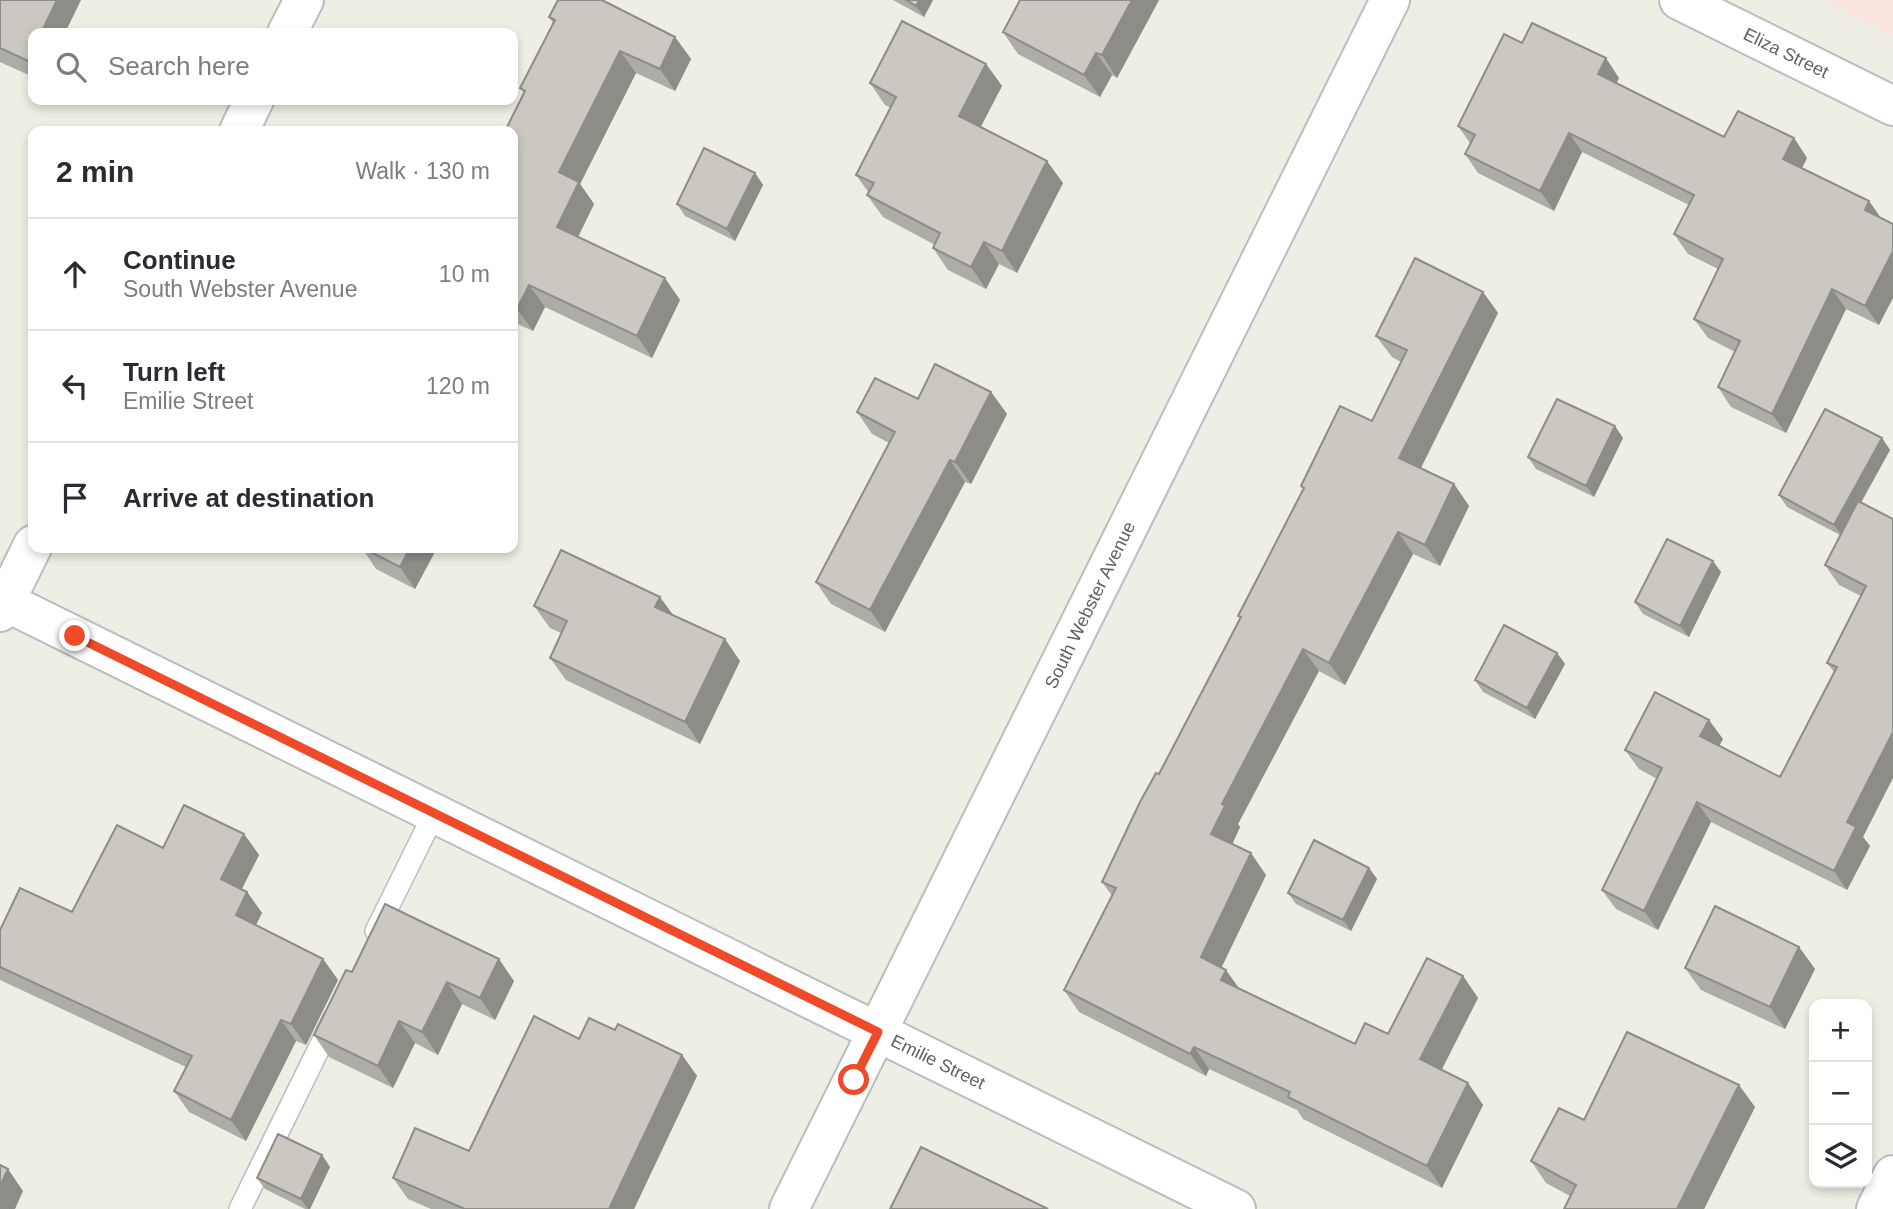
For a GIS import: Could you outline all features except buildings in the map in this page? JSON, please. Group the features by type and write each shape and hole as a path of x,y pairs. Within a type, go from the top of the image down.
{"street":[{"path":"290,28 304,0"},
{"name":"South Webster Avenue","path":"789,1209 1390,0"},
{"name":"Eliza Street","path":"1679,0 1893,106"},
{"path":"241,126 252,105"},
{"path":"2,604 29,553"},
{"name":"Emilie Street","path":"2,604 1236,1209"},
{"path":"1876,1209 1893,1175"}],"lane":[{"path":"368,948 434,814"},
{"path":"240,1209 344,998"}],"shaded area":[{"path":"1822,0 1893,0 1893,35"}],"route":[{"path":"75,636 878,1032 854,1080"}]}
